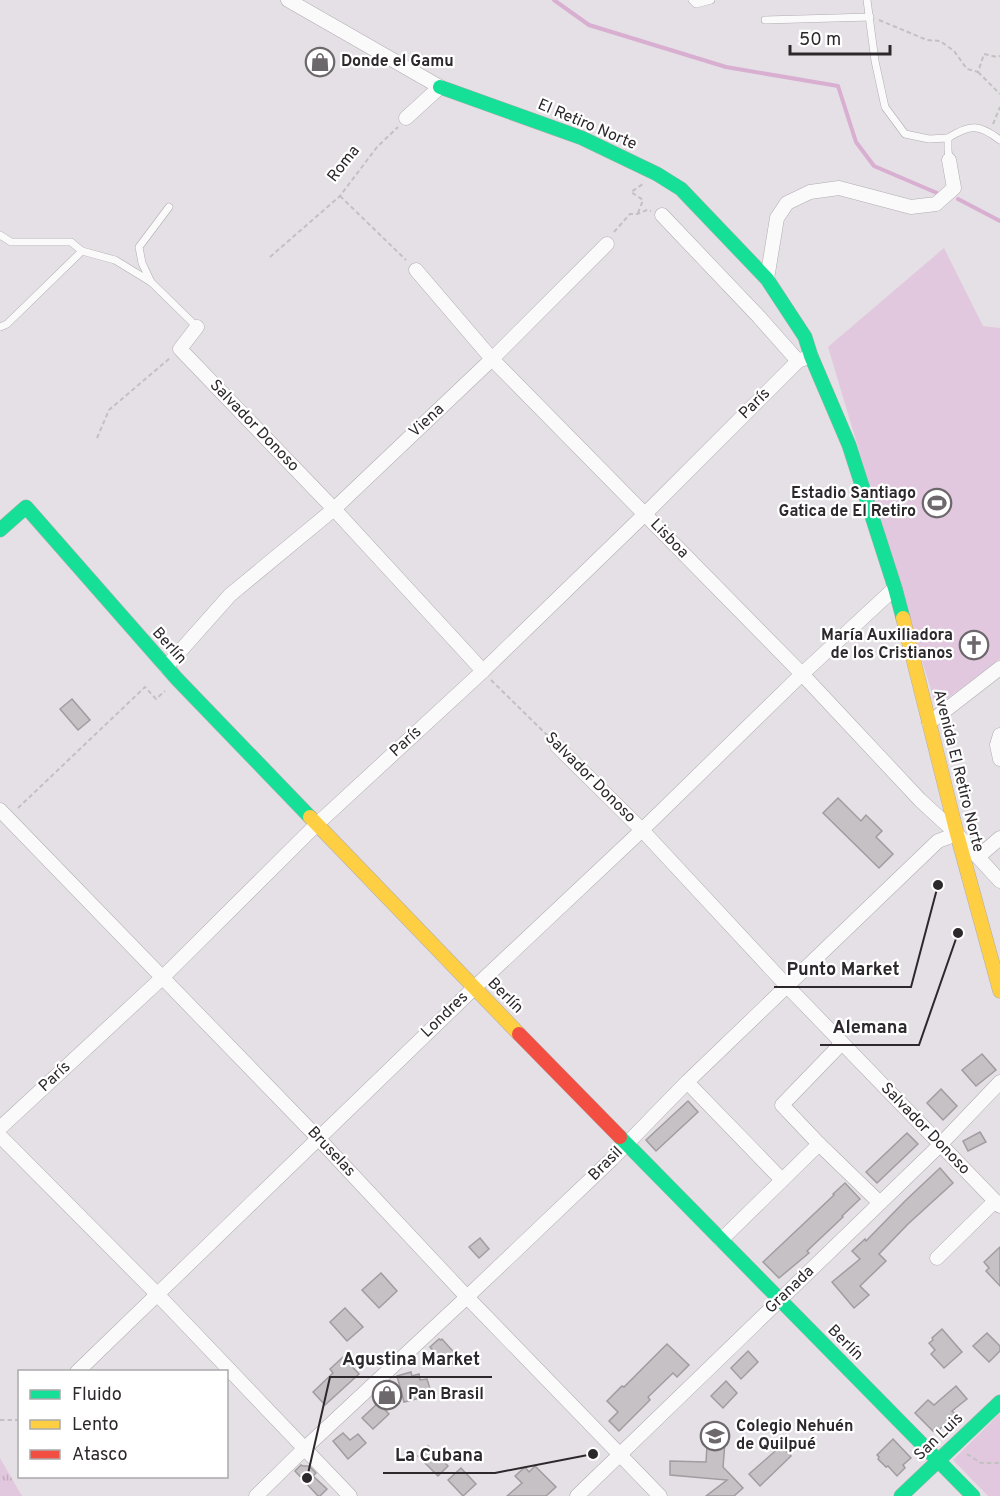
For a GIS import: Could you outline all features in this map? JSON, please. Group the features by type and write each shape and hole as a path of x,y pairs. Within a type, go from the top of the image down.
{"street":[{"name":"El Retiro Norte","path":"288,0 440,87 582,138 657,174 681,189 767,279 805,337 805,358"},
{"path":"406,118 440,87"},
{"path":"767,279 777,218 787,203 810,192 839,188 911,207 936,204 954,188 949,160"},
{"path":"662,215 751,308 805,358"},
{"name":"Viena","path":"166,667 230,595 334,509 492,359 607,244"},
{"name":"Lisboa","path":"416,270 492,359 802,674 920,800 957,834 1000,881"},
{"path":"180,349 197,327"},
{"name":"Salvador Donoso","path":"180,349 334,509 483,671"},
{"name":"París","path":"0,1128 162,978 316,825 483,671 805,358"},
{"name":"Avenida El Retiro Norte","path":"805,358 849,445 895,588 957,834 1000,991"},
{"name":"Berlín","path":"0,530 26,507 177,680 973,1496"},
{"name":"Londres","path":"78,1370 474,987 895,588"},
{"path":"929,723 1000,668"},
{"path":"1000,735 997,744 1000,759"},
{"name":"Salvador Donoso","path":"557,746 642,830 787,986 998,1204"},
{"name":"Bruselas","path":"2,818 318,1138 467,1297 660,1496"},
{"name":"Brasil","path":"256,1496 612,1159 687,1082 938,841 957,834"},
{"path":"978,857 1000,838"},
{"path":"842,1043 782,1105 880,1203"},
{"path":"687,1082 782,1180"},
{"name":"Granada","path":"577,1496 940,1145 1000,1082"},
{"path":"0,1136 157,1294 350,1496"},
{"path":"721,1240 819,1144"},
{"path":"937,1258 998,1204"},
{"name":"San Luis","path":"901,1496 1000,1402"}],"lane":[{"path":"692,0 696,4 711,0"},
{"path":"867,0 875,61 885,107 905,134 929,139 948,138 957,132 976,126 990,132 1000,140"},
{"path":"765,20 870,17"},
{"path":"948,138 949,160"},
{"path":"151,282 142,263 139,247 169,207"},
{"path":"0,235 11,242 71,242 82,250 115,260 151,282 197,327"},
{"path":"0,327 7,324 82,250"}],"path":[{"path":"870,17 927,39 940,41 954,51 967,69 978,72 1000,94"},
{"path":"978,72 984,54 1000,56"},
{"path":"990,132 1000,107"},
{"name":"Roma","path":"270,257 340,196 377,147 406,118"},
{"path":"607,244 607,240 630,214 637,214 643,200 631,192 657,174"},
{"path":"340,196 416,270"},
{"path":"97,438 109,410 180,349"},
{"name":"Salvador Donoso","path":"483,671 557,746"},
{"path":"2,818 145,687 156,699 177,680"},
{"path":"0,1420 18,1420"},
{"path":"955,1444 981,1463 1000,1463"}],"green space":[{"name":"Estadio Santiago Gatica de El Retiro","path":"944,248 983,326 1000,328 1000,659 936,707 828,347"},
{"path":"1000,1413 1000,1496 988,1496 953,1460"},
{"path":"0,1458 22,1496 0,1496"}],"building":[{"path":"72,699 90,720 78,730 60,709"},
{"path":"838,798 861,821 866,815 882,831 876,837 893,854 879,868 823,813"},
{"path":"982,1054 996,1070 976,1086 962,1070"},
{"path":"941,1089 957,1106 943,1120 927,1103"},
{"path":"688,1101 698,1112 656,1151 646,1140"},
{"path":"980,1132 986,1142 968,1151 963,1141"},
{"path":"907,1133 918,1144 877,1183 866,1172"},
{"path":"940,1168 953,1183 879,1254 886,1261 860,1286 869,1295 854,1308 832,1282 860,1259 852,1251 865,1239 866,1241"},
{"path":"845,1183 860,1199 807,1251 809,1253 779,1278 763,1262"},
{"path":"480,1238 489,1249 479,1258 469,1247"},
{"path":"1000,1247 1000,1286 986,1271 989,1268 984,1262"},
{"path":"381,1273 397,1291 379,1308 362,1290"},
{"path":"345,1308 363,1327 347,1341 330,1322"},
{"path":"942,1329 962,1352 944,1368 931,1354 935,1350 929,1343"},
{"path":"987,1333 1000,1346 1000,1351 989,1362 973,1346"},
{"path":"442,1339 459,1358 449,1367 430,1347"},
{"path":"667,1344 689,1365 677,1377 673,1373 648,1397 650,1400 619,1431 609,1421 618,1412 607,1401"},
{"path":"748,1351 758,1362 741,1379 731,1368"},
{"path":"343,1357 359,1374 325,1405 313,1392 333,1373 330,1369"},
{"path":"411,1372 412,1376 419,1374 420,1380 427,1379 432,1395 404,1402 397,1376"},
{"path":"726,1381 737,1393 723,1408 711,1396"},
{"path":"956,1386 967,1399 952,1411 955,1414 938,1431 935,1428 933,1431 915,1413 928,1400 934,1405"},
{"path":"378,1403 389,1414 373,1429 362,1418"},
{"path":"708,1429 726,1430 723,1467 743,1488 734,1496 706,1496 727,1480 670,1475 670,1461 706,1462"},
{"path":"343,1433 350,1440 358,1434 366,1443 348,1459 333,1441"},
{"path":"893,1439 911,1458 903,1465 905,1468 897,1476 878,1459 877,1455"},
{"path":"428,1446 448,1466 438,1476 418,1456"},
{"path":"781,1446 791,1456 760,1486 749,1474"},
{"path":"301,1465 309,1466 316,1473 313,1476 327,1489 320,1496 295,1471"},
{"path":"535,1466 556,1487 546,1496 507,1496 522,1483 515,1476 525,1467 529,1472"},
{"path":"461,1468 476,1484 463,1496 448,1480"}],"waterway":[{"path":"554,0 589,25 726,67 838,86 856,142 874,166 937,193"},
{"path":"958,199 1000,221"}],"traffic: fast":[{"path":"440,87 582,138 657,174 681,189 767,279 805,337 849,445 903,618"},
{"path":"0,530 26,507 177,679 310,817"},
{"path":"620,1137 973,1496"},
{"path":"901,1496 1000,1402"}],"traffic: slow":[{"path":"903,618 957,834 1000,991"},
{"path":"310,817 519,1034"}],"traffic: jam":[{"path":"519,1034 620,1137"}],"place":[{"name":"Donde el Gamu","path":"320,62"},
{"name":"Estadio Santiago Gatica de El Retiro","path":"937,503"},
{"name":"María Auxiliadora de los Cristianos","path":"974,645"},
{"name":"Punto Market","path":"938,885"},
{"name":"Alemana","path":"958,933"},
{"name":"Pan Brasil","path":"387,1395"},
{"name":"Colegio Nehuén de Quilpué","path":"715,1436"},
{"name":"La Cubana","path":"593,1454"},
{"name":"Agustina Market","path":"307,1478"}]}
